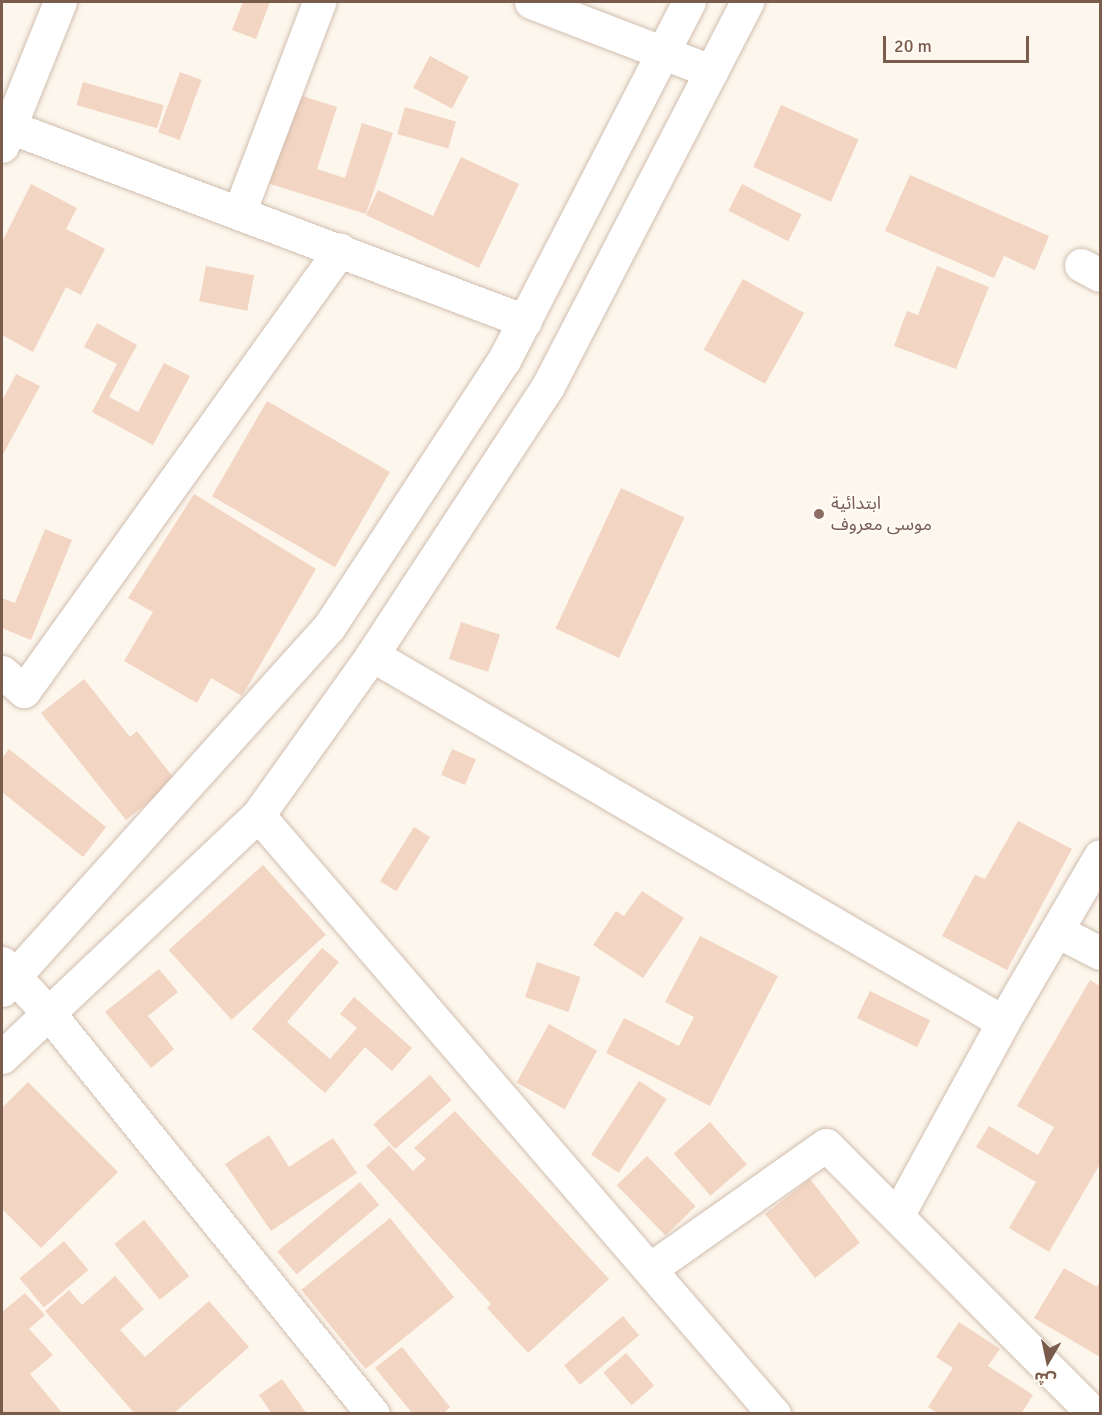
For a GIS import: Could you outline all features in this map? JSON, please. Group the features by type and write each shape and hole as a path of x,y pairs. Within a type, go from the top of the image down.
{"street":[{"path":"60,2 5,132 239,213 525,321"},
{"path":"239,213 319,2"},
{"path":"531,2 665,49 711,71"},
{"path":"373,1413 51,1016 6,977 329,627 525,321 690,2"},
{"path":"2,1057 51,1016 258,815 372,654 548,386 747,2"},
{"path":"2,672 24,691 340,250"},
{"path":"372,654 1003,1022"},
{"path":"258,815 774,1413"},
{"path":"897,1216 1003,1022 1101,856"},
{"path":"1057,931 1101,953"},
{"path":"650,1269 826,1145 1094,1410"}],"building":[{"path":"243,2 270,2 256,39 232,30"},
{"path":"430,56 469,77 452,108 413,88"},
{"path":"180,72 202,80 180,140 158,132"},
{"path":"83,82 164,105 157,128 76,105"},
{"path":"293,93 337,107 317,169 345,178 362,123 393,133 366,214 264,182"},
{"path":"781,105 859,140 831,202 753,167"},
{"path":"405,107 456,122 448,149 397,134"},
{"path":"461,157 519,184 479,268 366,215 378,190 433,216"},
{"path":"910,175 1049,236 1035,270 1004,256 994,278 885,231"},
{"path":"31,184 77,208 66,229 105,249 81,295 66,287 33,352 2,335 2,242"},
{"path":"742,184 802,214 788,241 728,211"},
{"path":"206,266 254,275 247,311 199,301"},
{"path":"937,266 989,287 956,369 894,346 907,311 918,315"},
{"path":"743,279 804,313 765,384 704,350"},
{"path":"97,323 137,345 109,397 138,412 164,363 190,376 153,445 92,412 117,364 84,347"},
{"path":"16,374 40,386 2,456 2,401"},
{"path":"267,401 390,472 335,567 212,496"},
{"path":"621,488 684,518 619,658 555,628"},
{"path":"194,494 316,569 242,696 211,678 197,703 124,661 153,612 128,598"},
{"path":"45,529 72,540 31,640 2,628 2,598 15,603"},
{"path":"461,622 500,635 488,672 449,659"},
{"path":"84,679 130,737 137,731 176,781 126,820 41,713"},
{"path":"9,749 106,827 83,857 2,792 2,758"},
{"path":"452,749 476,759 465,785 441,775"},
{"path":"1018,821 1072,849 1007,970 942,936 975,875 985,879"},
{"path":"414,827 430,837 396,891 380,881"},
{"path":"263,865 326,935 232,1020 169,950"},
{"path":"642,891 684,918 643,978 593,945 616,911 624,916"},
{"path":"700,936 778,976 710,1106 606,1053 624,1018 679,1046 694,1017 665,1002"},
{"path":"322,948 339,962 287,1022 330,1059 357,1028 340,1014 354,997 412,1048 392,1071 365,1047 325,1093 252,1029"},
{"path":"537,962 580,977 568,1012 525,997"},
{"path":"159,969 178,992 148,1016 174,1049 151,1068 105,1012"},
{"path":"1090,980 1100,986 1100,1164 1049,1252 1009,1228 1036,1182 976,1147 989,1126 1038,1155 1054,1127 1017,1106"},
{"path":"870,991 930,1020 917,1047 857,1018"},
{"path":"549,1024 597,1051 565,1109 517,1083"},
{"path":"430,1075 452,1100 395,1149 373,1124"},
{"path":"639,1081 667,1099 619,1173 591,1155"},
{"path":"28,1082 118,1172 41,1248 2,1209 2,1108"},
{"path":"455,1111 609,1279 528,1353 487,1308 491,1304 366,1166 389,1145 413,1171 426,1159 414,1148"},
{"path":"710,1122 747,1164 711,1196 674,1153"},
{"path":"269,1135 289,1167 333,1138 357,1173 271,1231 225,1164"},
{"path":"647,1156 696,1206 665,1236 617,1185"},
{"path":"810,1179 860,1243 815,1278 765,1214"},
{"path":"360,1182 379,1205 297,1274 277,1251"},
{"path":"390,1218 454,1297 366,1369 301,1290"},
{"path":"144,1220 189,1276 160,1300 114,1244"},
{"path":"64,1241 88,1270 44,1307 20,1278"},
{"path":"1064,1268 1097,1287 1100,1281 1100,1357 1034,1318"},
{"path":"115,1276 144,1309 120,1330 145,1357 209,1301 249,1347 173,1414 135,1414 45,1311 69,1290 82,1305"},
{"path":"25,1293 45,1315 29,1329 53,1355 30,1374 63,1414 2,1414 2,1312"},
{"path":"623,1316 639,1335 580,1385 564,1365"},
{"path":"959,1322 1000,1349 988,1366 1033,1395 1021,1414 939,1414 928,1407 953,1368 936,1357"},
{"path":"402,1347 450,1407 443,1414 413,1414 375,1368"},
{"path":"626,1353 654,1385 632,1405 603,1373"},
{"path":"282,1379 307,1414 272,1414 259,1395"}],"place":[{"name":"ابتدائية موسى معروف","path":"819,514"}]}
